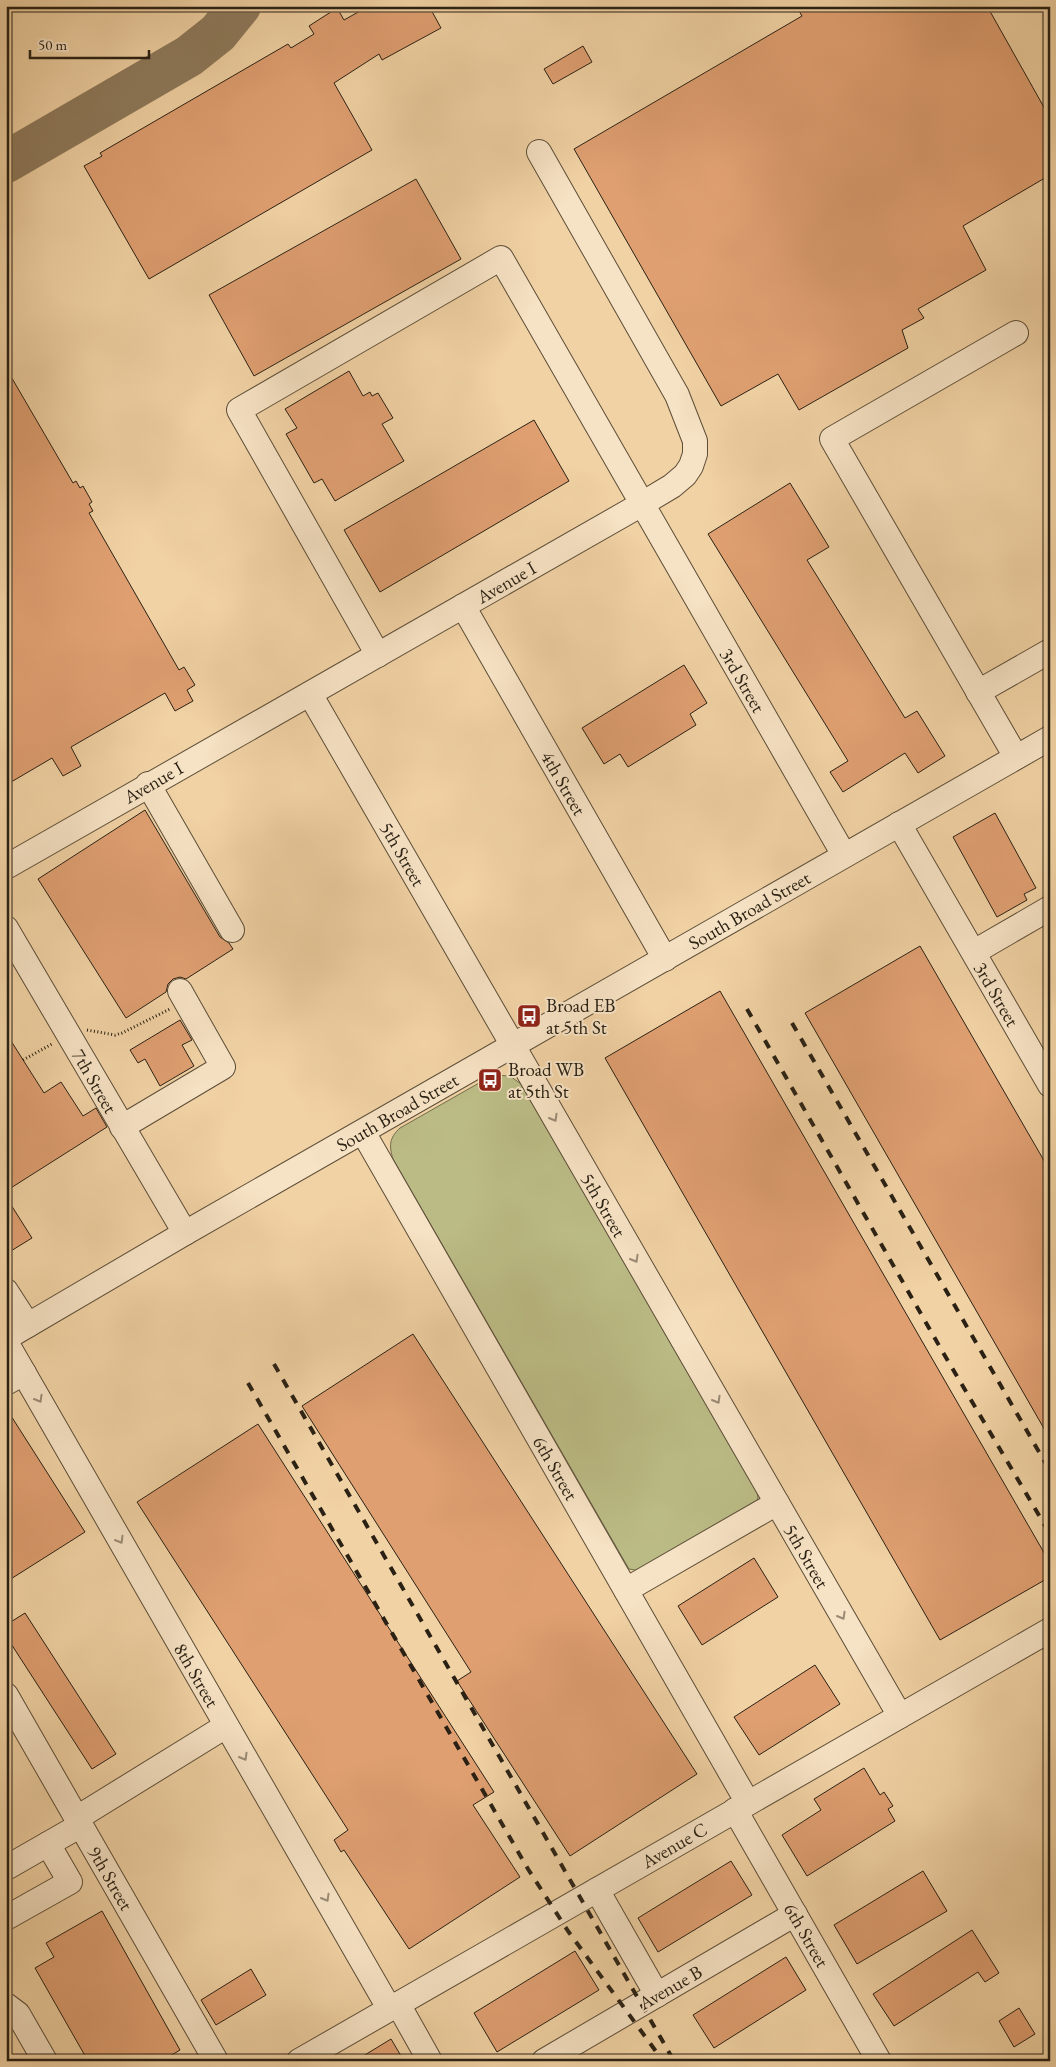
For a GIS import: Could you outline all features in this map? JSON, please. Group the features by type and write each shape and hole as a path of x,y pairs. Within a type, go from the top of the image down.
{"street":[{"name":"Avenue I","path":"6,867 148,784 310,694 642,504 672,486 685,475 691,466 695,454 695,441 677,395 538,152"},
{"name":"3rd Street","path":"378,655 239,410 501,258 844,855"},
{"path":"1016,333 832,439 1016,757"},
{"name":"4th Street","path":"463,606 665,959"},
{"path":"978,692 1050,651"},
{"name":"5th Street","path":"310,694 900,1716"},
{"name":"South Broad Street","path":"6,1340 184,1233 1050,738"},
{"path":"148,784 232,930"},
{"name":"3rd Street","path":"899,824 1050,1085"},
{"path":"974,952 1050,908"},
{"name":"7th Street","path":"6,928 184,1233"},
{"path":"122,1127 223,1067 183,996"},
{"name":"6th Street","path":"363,1132 626,1590 742,1807 795,1914 879,2061"},
{"path":"6,1291 28,1326"},
{"name":"8th Street","path":"6,1340 15,1378 393,2006 430,2061"},
{"path":"626,1590 776,1503"},
{"name":"Avenue C","path":"299,2061 1050,1630"},
{"name":"9th Street","path":"6,1695 14,1726 79,1821 216,2061"},
{"path":"6,1868 48,1844 79,1821 226,1726"},
{"path":"6,1918 70,1882 48,1844"},
{"path":"596,1890 657,1995"},
{"name":"Avenue B","path":"553,2059 795,1914"},
{"path":"6,2005 18,2014 45,2061"}],"path":[{"path":"23,1060 82,1030 115,1034 122,1033 183,996"}],"green space":[{"path":"493,1075 510,1076 521,1084 757,1491 758,1498 755,1505 641,1571 629,1569 393,1159 391,1142 400,1128"}],"building":[{"path":"369,6 429,6 441,28 382,60 379,54 334,83 372,150 149,279 84,166 102,156 100,153 288,44 291,48 314,34 309,26 337,8 344,20"},
{"path":"796,6 987,6 1050,118 1050,175 963,226 986,270 918,309 924,318 902,330 908,348 799,410 778,374 721,406 574,149 802,16"},
{"path":"583,46 592,62 553,84 544,69"},
{"path":"416,179 461,259 254,376 209,295"},
{"path":"6,368 73,483 76,481 80,488 83,486 92,502 89,504 93,511 89,513 179,670 184,667 195,685 187,690 193,701 175,711 165,693 71,747 81,766 63,776 52,758 6,785"},
{"path":"349,371 363,396 370,392 372,396 378,393 393,418 382,424 404,461 335,501 322,479 314,483 286,434 297,428 285,409"},
{"path":"534,420 569,481 380,592 344,530"},
{"path":"790,483 829,547 807,560 905,718 917,711 945,756 918,773 905,753 843,792 830,772 848,761 708,534"},
{"path":"684,665 707,703 690,714 696,725 628,767 620,754 604,764 582,728"},
{"path":"145,810 220,937 229,943 233,949 186,979 180,977 173,979 168,984 166,992 126,1018 38,879"},
{"path":"995,813 1036,888 1024,894 1027,900 997,917 953,837"},
{"path":"920,946 1050,1171 1050,1439 805,1013"},
{"path":"720,991 1050,1563 1050,1577 940,1640 605,1058"},
{"path":"180,1020 192,1040 182,1045 194,1066 160,1086 145,1059 138,1063 130,1050"},
{"path":"6,1033 44,1093 61,1082 83,1116 96,1108 107,1127 6,1191"},
{"path":"6,1197 32,1238 6,1254"},
{"path":"413,1334 697,1774 570,1856 457,1681 471,1672 302,1406"},
{"path":"6,1408 85,1532 6,1582"},
{"path":"258,1424 494,1792 473,1805 520,1877 409,1949 344,1850 341,1852 334,1840 348,1830 137,1502"},
{"path":"754,1558 778,1597 702,1645 678,1606"},
{"path":"25,1613 116,1754 92,1769 6,1636 6,1625"},
{"path":"815,1665 840,1704 759,1755 734,1717"},
{"path":"864,1768 880,1795 884,1792 893,1806 888,1809 895,1821 807,1876 782,1835 821,1810 814,1799"},
{"path":"731,1861 752,1895 658,1952 638,1918"},
{"path":"923,1871 947,1911 857,1964 834,1925"},
{"path":"102,1911 180,2050 162,2061 88,2061 35,1968 54,1957 46,1943"},
{"path":"972,1930 999,1973 985,1982 978,1972 894,2026 873,1994"},
{"path":"575,1951 599,1990 497,2052 474,2013"},
{"path":"786,1957 806,1990 714,2048 693,2015"},
{"path":"251,1969 266,1995 216,2025 201,2000"},
{"path":"1019,2008 1035,2034 1014,2047 999,2021"},
{"path":"391,2039 404,2061 355,2061"}],"taxiway":[{"path":"6,162 189,56 218,33 240,6"}],"railway":[{"path":"747,1009 941,1349 1050,1534"},
{"path":"792,1023 1050,1471"},
{"path":"274,1364 674,2061"},
{"path":"248,1383 528,1869 568,1931 663,2061"}],"place":[{"name":"Broad EB at 5th St","path":"529,1016"},
{"name":"Broad WB at 5th St","path":"490,1080"}]}
